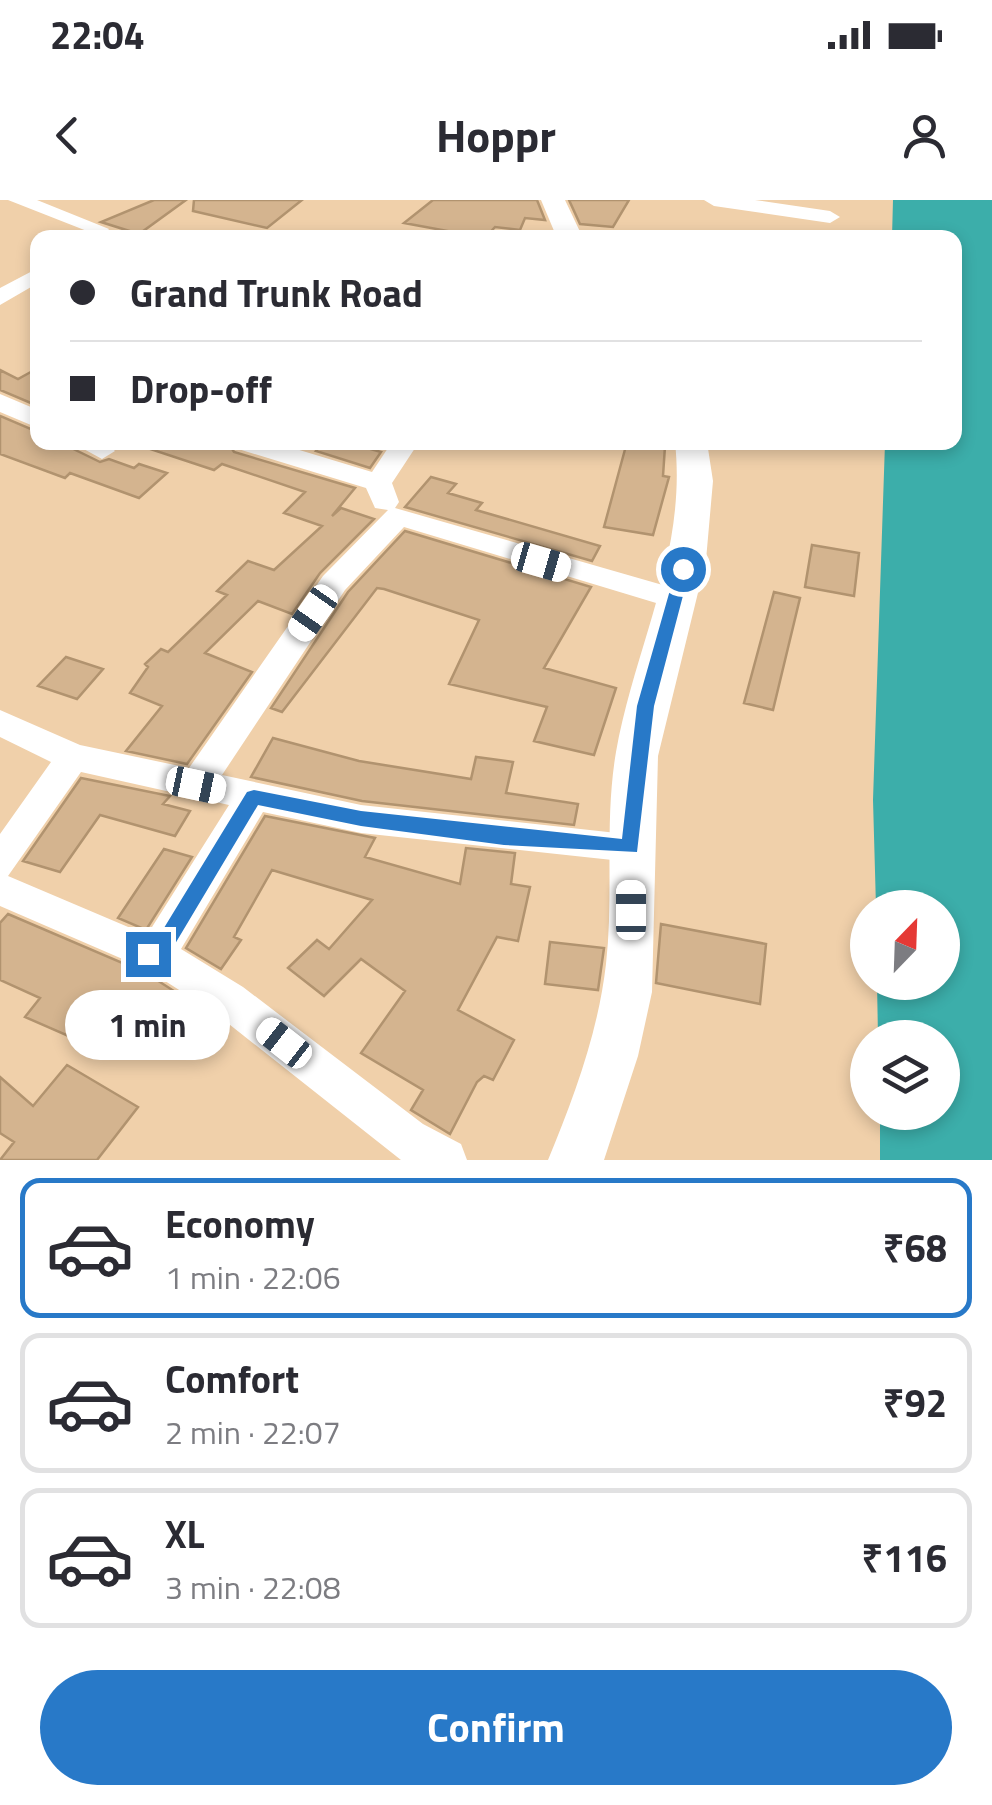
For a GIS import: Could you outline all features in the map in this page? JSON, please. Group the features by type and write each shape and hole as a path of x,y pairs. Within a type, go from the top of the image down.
{"main road":[{"path":"553,200 566,230"},
{"path":"576,1160 612,1056 627,993 630,847 646,706 676,599 696,488 691,450"}],"street":[{"path":"18,200 99,228"},
{"path":"714,200 830,217"},
{"path":"0,298 30,278"},
{"path":"0,402 30,416"},
{"path":"270,450 378,483"},
{"path":"401,450 378,483 381,498 398,516 676,599"},
{"path":"196,785 334,583 398,516"},
{"path":"0,722 72,756 254,797 378,821 630,847"},
{"path":"0,863 72,756"},
{"path":"154,953 162,948 254,797"},
{"path":"0,888 154,953 228,1000 407,1139 445,1160"}],"water":[{"path":"893,200 992,200 992,1160 880,1160 880,1130 960,1130 960,1020 878,1020 877,1000 960,1000 960,890 876,890 873,800 885,450 962,450 962,230 892,230"}],"building":[{"path":"154,200 186,200 145,230 126,230 101,222"},
{"path":"194,200 302,200 267,228 193,211"},
{"path":"433,200 537,200 545,220 525,218 520,230 442,230 404,223"},
{"path":"569,200 629,200 613,227 580,224"},
{"path":"0,370 18,379 30,372 30,403 0,390"},
{"path":"0,416 30,429 30,450 75,450 100,462 109,459 167,473 139,498 70,473 65,478 0,454"},
{"path":"153,450 233,450 355,488 332,516 341,508 374,519 320,573 292,614 258,601 205,653 252,672 187,764 126,751 162,706 130,693 148,667 145,664 161,649 168,652 227,595 217,591 248,561 274,570 322,526 284,513 305,492 222,464 214,470"},
{"path":"374,450 381,452 370,468 316,451"},
{"path":"625,450 665,450 663,476 669,477 653,535 604,527"},
{"path":"431,477 456,484 448,493 482,503 476,510 600,546 592,561 405,507"},
{"path":"405,531 591,587 544,668 616,688 594,755 534,741 547,707 449,684 479,620 384,589 377,588 282,712 271,708 348,592"},
{"path":"812,545 859,553 854,596 805,587"},
{"path":"774,592 800,598 773,710 744,703"},
{"path":"66,657 103,669 77,699 38,686"},
{"path":"273,738 359,761 471,779 476,757 513,762 506,793 578,804 574,825 362,801 251,777"},
{"path":"81,778 170,796 163,804 190,811 175,836 100,815 60,872 23,861"},
{"path":"265,816 375,838 365,857 460,884 466,848 515,853 511,884 530,887 518,941 497,937 458,1010 514,1040 493,1080 484,1076 477,1082 450,1134 411,1110 423,1090 361,1053 405,991 361,959 324,996 288,968 317,940 329,949 372,900 272,870 234,937 241,940 221,969 186,948"},
{"path":"164,849 192,857 146,930 118,918"},
{"path":"8,914 146,973 208,1013 178,1051 97,1006 73,1038 25,1017 40,998 0,980 0,923"},
{"path":"661,924 766,944 760,1004 656,983"},
{"path":"550,942 604,948 598,990 545,984"},
{"path":"67,1065 138,1107 97,1160 0,1160 14,1142 0,1133 0,1077 33,1106"}],"route":[{"path":"148,954 162,948 254,797 361,818 504,837 630,847 637,757 646,706 683,569"}]}
